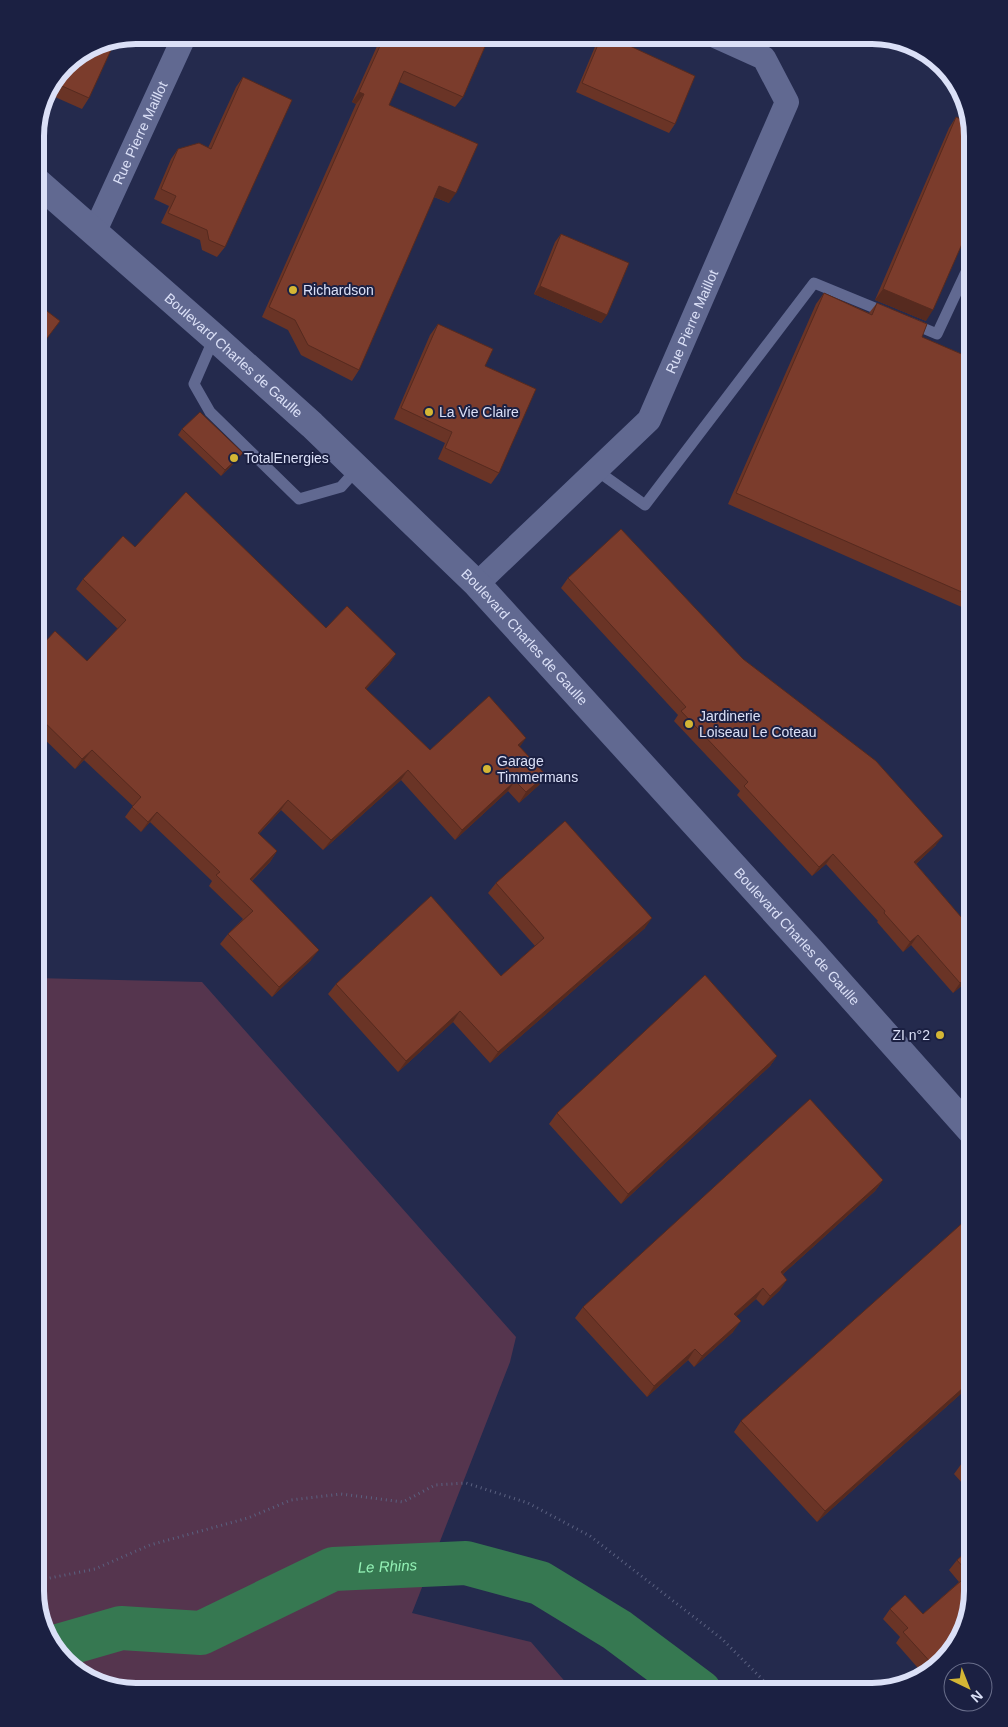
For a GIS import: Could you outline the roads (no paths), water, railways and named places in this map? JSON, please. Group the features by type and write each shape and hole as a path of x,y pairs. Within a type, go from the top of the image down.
{"street":[{"name":"Rue Pierre Maillot","path":"95,231 181,44"},
{"name":"Rue Pierre Maillot","path":"477,584 649,420 787,102 764,58 733,44"},
{"name":"Boulevard Charles de Gaulle","path":"44,188 312,425 477,584 803,942 964,1123"}],"lane":[{"path":"596,470 645,505 814,283 937,334 964,276"},
{"path":"214,337 194,384 210,412 299,499 341,487 357,468"}],"waterway":[{"name":"Le Rhins","path":"62,1645 121,1628 201,1633 333,1569 466,1563 540,1583 617,1630 688,1683"}],"place":[{"name":"Richardson","path":"293,290"},
{"name":"La Vie Claire","path":"429,412"},
{"name":"TotalEnergies","path":"234,458"},
{"name":"Jardinerie Loiseau Le Coteau","path":"689,724"},
{"name":"Garage Timmermans","path":"487,769"},
{"name":"ZI n°2","path":"940,1035"}]}
